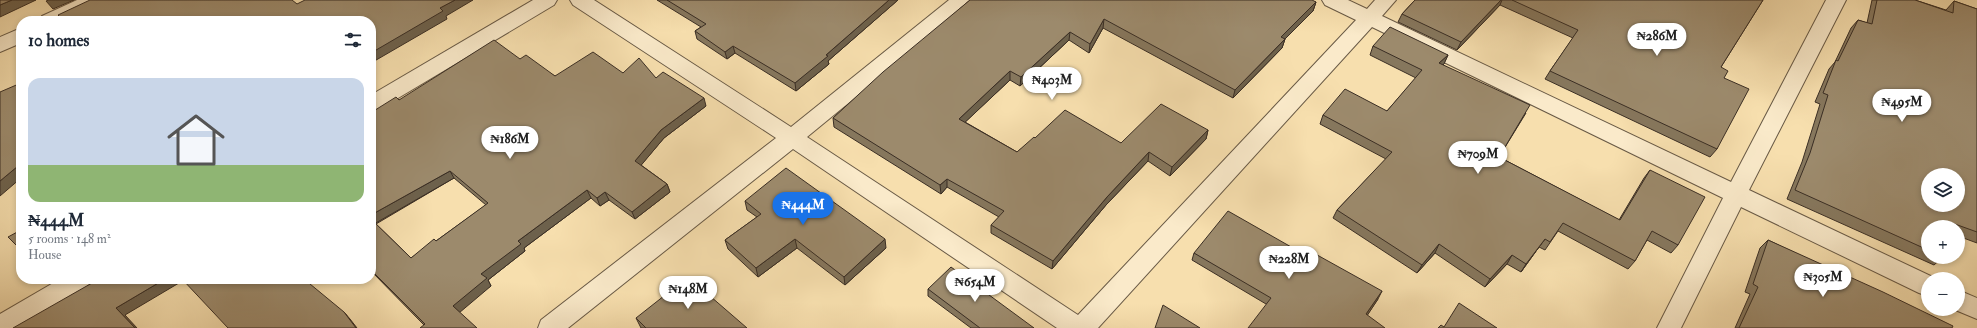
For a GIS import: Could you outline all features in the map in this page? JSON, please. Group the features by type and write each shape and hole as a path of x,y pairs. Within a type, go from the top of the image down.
{"street":[{"path":"59,16 93,0"},
{"path":"376,102 547,0"},
{"path":"580,0 792,138 1077,328"},
{"path":"550,328 792,138 961,0"},
{"path":"1332,0 1921,283"},
{"path":"1082,328 1386,0"},
{"path":"1670,328 1736,194 1836,0"},
{"path":"0,45 16,37"},
{"path":"0,327 72,284"},
{"path":"1965,303 1977,309"}],"building":[{"path":"0,0 12,0 0,5"},
{"path":"90,0 292,0 297,4 305,0 455,0 440,8 443,11 376,50 376,16 58,15"},
{"path":"667,0 889,0 826,55 828,56 795,83 733,46 725,52 695,31 706,24"},
{"path":"970,0 1312,0 1316,2 1281,37 1285,39 1235,90 1104,19 1090,44 1070,32 1021,77 1010,71 959,119 1017,152 1034,137 1035,138 1065,110 1121,143 1161,104 1208,130 1172,167 1149,152 1107,197 1053,261 991,225 1004,211 947,179 940,185 833,118 883,72"},
{"path":"1415,0 1501,0 1461,42 1402,14"},
{"path":"1512,0 1763,0 1721,67 1728,71 1724,78 1749,89 1717,149 1550,71 1578,30"},
{"path":"1877,0 1915,0 1953,13 1954,1 1977,9 1977,232 1965,228 1965,220 1921,220 1921,247 1795,190 1810,153 1828,95 1823,93 1836,60 1838,61 1858,20 1872,24"},
{"path":"1390,27 1448,55 1439,63 1530,105 1499,157 1620,220 1650,170 1705,197 1678,245 1652,231 1635,261 1563,223 1550,242 1545,239 1526,264 1512,255 1490,279 1439,244 1422,265 1337,210 1392,152 1323,115 1345,89 1387,111 1422,70 1373,46"},
{"path":"494,40 520,59 526,55 555,76 593,52 623,73 639,58 656,78 663,72 704,98 661,130 635,161 667,184 632,212 605,192 597,198 587,190 518,241 521,244 481,274 487,278 453,306 477,328 420,328 425,324 376,275 376,224 411,258 434,239 436,241 488,203 450,171 376,212 376,110 396,97 399,100"},
{"path":"16,85 16,168 0,181 0,92"},
{"path":"786,168 885,239 844,277 795,239 756,268 725,240 761,214 745,201"},
{"path":"1228,211 1307,256 1310,251 1382,291 1366,314 1385,328 1248,328 1271,298 1194,253"},
{"path":"16,233 16,245 8,237"},
{"path":"1768,240 1921,310 1921,316 1932,316 1953,326 1952,328 1739,328 1758,287 1753,284"},
{"path":"951,267 1034,328 980,328 928,289"},
{"path":"688,277 747,328 646,328 636,318"},
{"path":"90,284 157,284 116,308 135,328 13,328"},
{"path":"187,284 310,284 344,312 356,328 228,328"},
{"path":"1459,303 1497,328 1438,328 1441,325 1444,327"},
{"path":"1163,305 1200,328 1155,328"}]}
